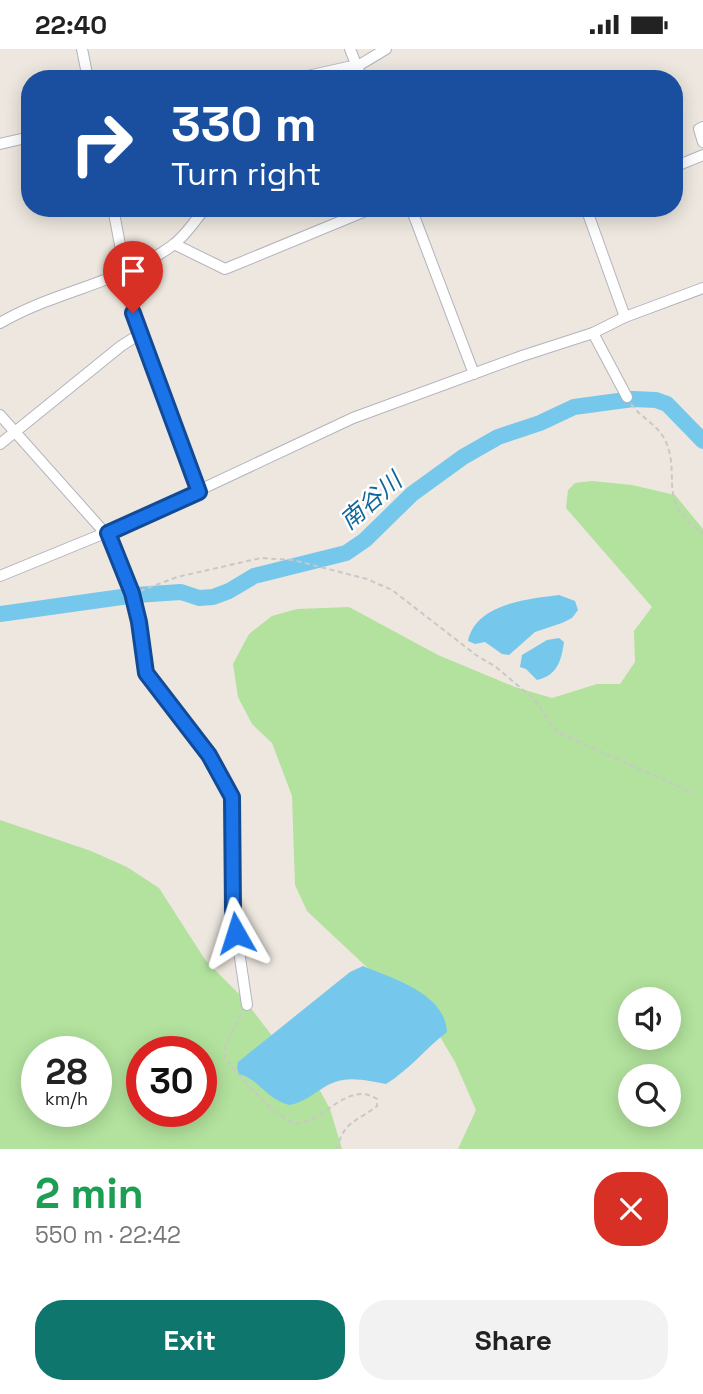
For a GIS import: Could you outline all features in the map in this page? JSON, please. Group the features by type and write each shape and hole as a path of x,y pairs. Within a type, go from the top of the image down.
{"street":[{"path":"82,49 86,70"},
{"path":"350,49 359,70"},
{"path":"350,70 386,49"},
{"path":"334,70 357,65"},
{"path":"703,127 699,129 703,142"},
{"path":"0,144 21,139"},
{"path":"683,163 703,155"},
{"path":"114,217 122,272 140,334 199,492"},
{"path":"0,323 44,300 122,272 174,244 197,217"},
{"path":"174,244 225,269 351,217"},
{"path":"414,217 474,374"},
{"path":"589,217 625,317"},
{"path":"247,1005 233,910 232,797 209,755 146,673 132,593 108,533 353,418 593,333 625,317 703,288"},
{"path":"593,333 629,401"},
{"path":"0,445 121,346 140,334"},
{"path":"0,415 105,533 0,576"}],"path":[{"path":"629,401 664,437 668,447 672,497 684,518 703,533"},
{"path":"132,593 177,577 261,558 293,560 367,579 392,590 476,655 496,667 534,699 557,732 693,793"},
{"path":"247,1005 231,1031 225,1057 254,1091 287,1119 295,1123 304,1121 350,1096 364,1094 377,1099 377,1106 348,1124 340,1135 337,1149"}],"green space":[{"path":"592,481 632,485 675,495 703,529 703,1149 458,1149 476,1110 455,1062 439,1035 307,911 295,885 292,796 272,743 252,724 238,697 233,664 249,634 272,616 297,609 349,607 438,655 515,687 552,698 597,684 620,684 635,662 634,631 652,607 566,508 568,490 575,483"},
{"path":"0,820 91,851 127,867 159,888 206,961 243,998 276,1041 312,1076 330,1109 342,1149 0,1149"}],"water":[{"path":"559,595 575,601 578,610 572,618 535,632 509,655 502,654 485,642 475,644 468,641 481,618 492,611 519,601"},
{"path":"559,638 564,642 561,655 550,675 537,680 520,667 522,655 547,640"},
{"path":"363,966 402,982 427,997 444,1019 447,1032 386,1084 341,1080 289,1105 239,1074 238,1062 350,972"}],"waterway":[{"name":"南谷川","path":"0,614 136,595 181,592 199,598 213,597 254,576 346,553 365,540 412,494 463,457 498,437 540,423 574,407 633,399 656,400 667,404 703,441"}],"route":[{"path":"133,313 199,492 108,533 132,593 146,673 209,755 232,797 233,910 236,933"}]}
